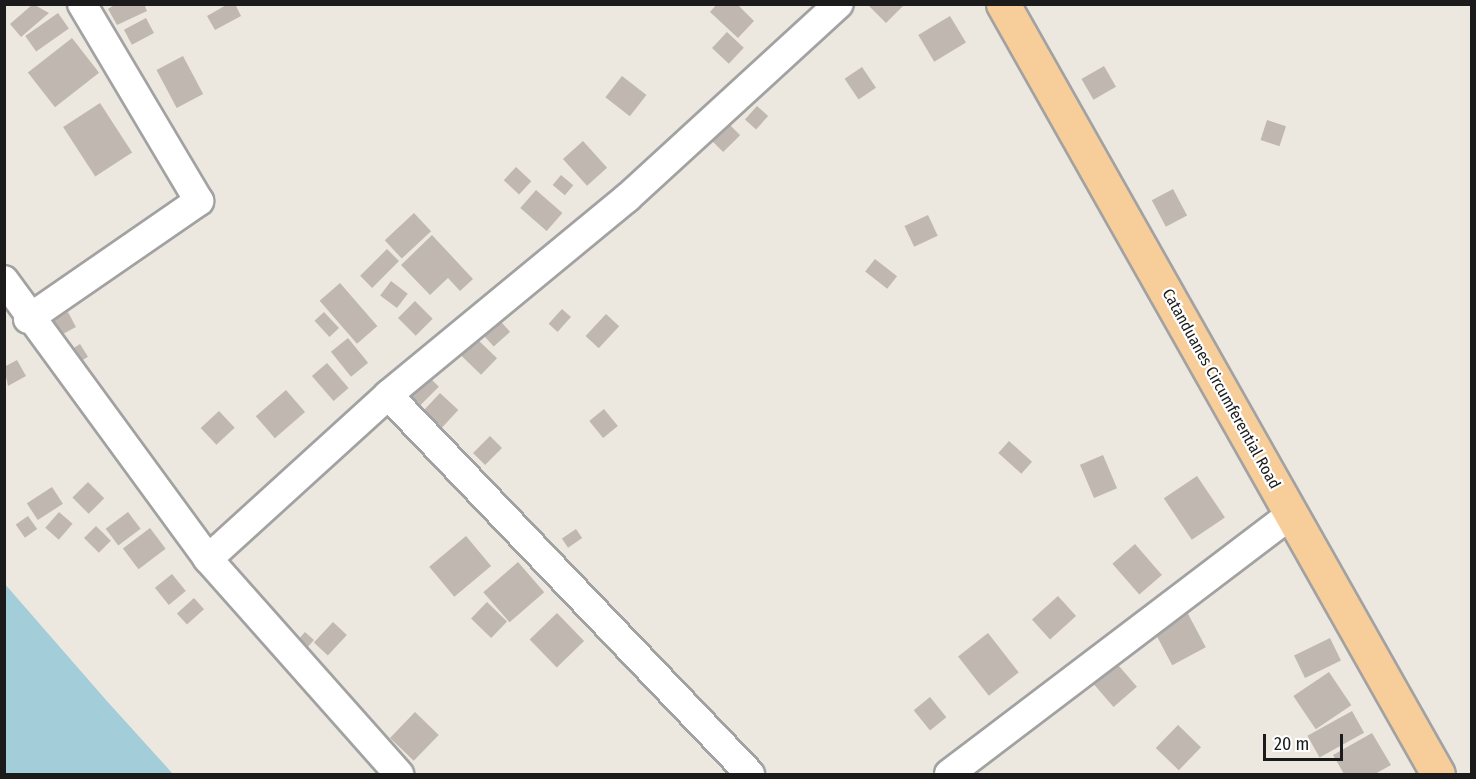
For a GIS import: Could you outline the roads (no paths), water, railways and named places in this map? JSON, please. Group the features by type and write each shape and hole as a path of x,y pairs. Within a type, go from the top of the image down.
{"main road":[{"name":"Catanduanes Circumferential Road","path":"1003,4 1438,774"}],"street":[{"path":"28,319 199,201 82,4"},
{"path":"208,559 388,395 627,198 839,4"},
{"path":"4,280 28,319 208,559 399,774"},
{"path":"388,395 750,774"},
{"path":"950,774 1291,514"}],"water":[{"path":"4,583 106,700 173,774 5,774"}]}
